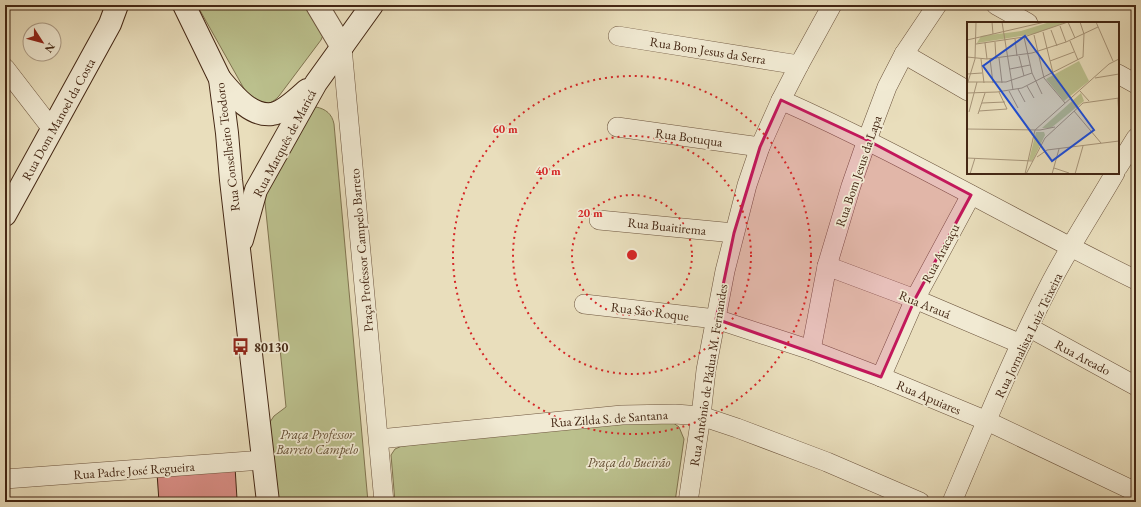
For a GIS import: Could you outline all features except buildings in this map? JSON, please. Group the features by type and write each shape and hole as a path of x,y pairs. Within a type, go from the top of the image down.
{"main road":[{"name":"Rua Dom Manoel da Costa","path":"5,215 114,14 133,5"},
{"path":"169,5 188,13"},
{"name":"Praça Professor Campelo Barreto","path":"317,5 342,47"},
{"name":"Rua Marquês de Maricá","path":"239,248 256,190 316,83 372,5"},
{"name":"Rua Conselheiro Teodoro","path":"188,13 220,79 227,133 230,180 239,248"},
{"name":"Rua Marquês de Maricá","path":"220,79 236,97 248,107 259,112 272,114 288,106 316,83"},
{"path":"239,248 268,502"}],"street":[{"name":"Rua Antônio de Pádua M. Fernandes","path":"688,502 701,416 706,370 725,271 747,185 760,147 782,100 799,65 832,5"},
{"name":"Rua Bom Jesus da Lapa","path":"811,350 827,266 851,186 867,140 887,87 904,54 936,5"},
{"path":"996,5 1026,22"},
{"name":"Rua Bom Jesus da Serra","path":"618,36 799,65"},
{"name":"Praça Professor Campelo Barreto","path":"342,47 384,502"},
{"path":"904,54 967,90"},
{"path":"5,68 52,129"},
{"path":"1119,75 1136,84"},
{"path":"782,100 867,140 1071,248 1136,280"},
{"name":"Rua Botuqua","path":"617,127 760,147"},
{"name":"Rua Jornalista Luiz Teixeira","path":"1119,166 1134,146"},
{"name":"Rua Jornalista Luiz Teixeira","path":"952,502 1025,336 1050,285 1113,174"},
{"name":"Rua Aracaçu","path":"881,377 915,299 971,195"},
{"name":"Rua Buaitirema","path":"599,220 734,232"},
{"name":"Rua Arauá","path":"827,266 915,299 1025,336"},
{"name":"Rua São Roque","path":"584,304 716,319"},
{"name":"Rua Apuiares","path":"716,319 811,350 881,377 987,421 1136,493"},
{"name":"Rua Areado","path":"1025,336 1136,386"},
{"name":"Rua Zilda S. de Santana","path":"379,440 622,415 675,414 701,416 827,462 920,502"},
{"name":"Rua Padre José Regueira","path":"5,479 263,460"},
{"path":"1133,502 1136,493"}],"highlighted area":[{"path":"781,100 867,140 971,195 915,299 881,377 716,319 734,233 760,147"}],"green space":[{"path":"197,5 308,5 324,33 321,40 279,96 271,102 263,103 255,100 247,94"},
{"name":"Praça Professor Barreto Campelo","path":"316,107 328,112 332,117 334,124 368,502 278,502 270,422 274,416 286,407 263,183 311,108"},
{"name":"Praça do Bueirão","path":"672,422 679,427 684,439 675,502 395,502 391,455 395,449 402,446 607,423"}],"place":[{"name":"80130","path":"241,347"}]}
